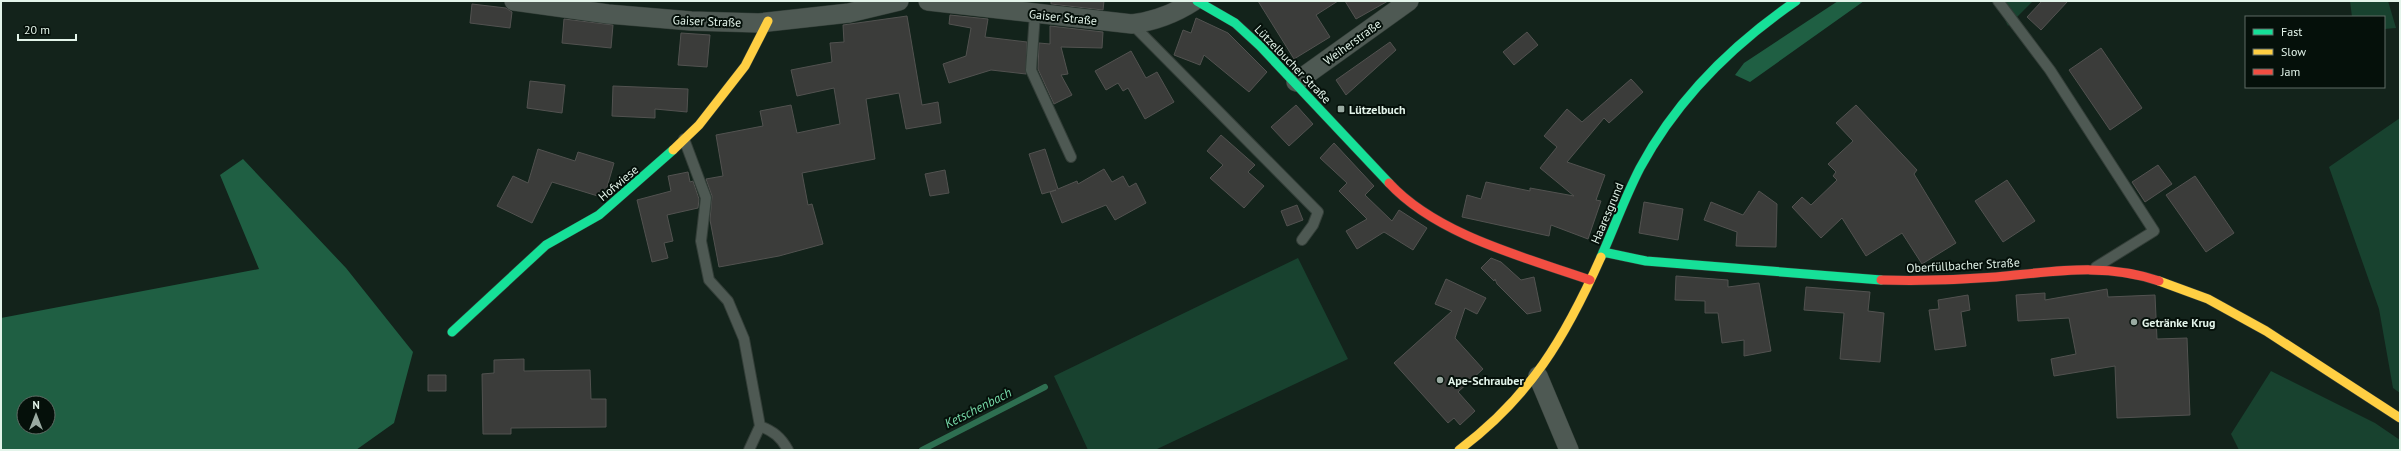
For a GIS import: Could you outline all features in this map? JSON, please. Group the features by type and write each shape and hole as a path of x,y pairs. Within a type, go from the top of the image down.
{"street":[{"name":"Gaiser Straße","path":"514,1 609,8 691,21 759,23 849,13 899,1"},
{"name":"Gaiser Straße","path":"928,1 1132,24 1152,21 1175,13 1194,1"},
{"name":"Lützelbucher Straße","path":"1197,1 1235,23 1296,82 1401,196 1416,207 1475,238 1590,280"},
{"name":"Weiherstraße","path":"1296,82 1409,1"},
{"name":"Haaresgrund","path":"1459,450 1481,434 1538,376 1565,333 1603,252 1622,203 1641,166 1672,116 1701,80 1741,41 1796,1"},
{"name":"Hofwiese","path":"452,332 546,245 599,215 649,173 699,125 745,66 768,21"},
{"name":"Oberfüllbacher Straße","path":"1603,252 1646,261 1848,278 1913,281 1971,279 2092,269 2135,273 2208,299 2305,356 2400,418"},
{"path":"1538,376 1569,450"}],"lane":[{"path":"1998,1 2050,70 2154,231 2092,269"},
{"path":"1035,14 1031,70 1071,157"},
{"path":"1132,24 1318,212 1313,225 1302,240"},
{"path":"684,139 706,198 702,241 709,280 728,302 744,339 760,426 750,450"},
{"path":"760,426 771,431 782,440 788,450"}],"green space":[{"path":"1838,1 1864,1 1750,82 1735,75 1744,63"},
{"path":"1996,1 2033,1 2008,26"},
{"path":"2350,1 2388,1 2396,28 2385,29 2385,16 2352,16"},
{"path":"2400,118 2400,393 2393,388 2379,309 2329,167"},
{"path":"243,159 346,268 413,352 394,423 356,450 1,450 1,318 259,269 220,175"},
{"path":"1298,258 1348,359 1155,450 1088,450 1054,376"},
{"path":"2271,371 2375,423 2400,440 2400,450 2239,450 2231,434"}],"building":[{"path":"1051,1 1104,1 1103,10 1051,4"},
{"path":"1258,1 1338,1 1316,15 1330,37 1294,59"},
{"path":"1345,1 1388,1 1356,19"},
{"path":"2042,1 2068,1 2041,30 2027,17"},
{"path":"472,4 506,8 512,12 510,28 470,23"},
{"path":"950,15 988,19 985,37 1027,42 1026,74 991,70 949,83 943,64 966,56 971,28 949,24"},
{"path":"907,16 922,105 938,102 941,123 906,129 899,93 866,99 875,159 802,173 808,205 812,204 823,244 779,256 719,267 710,220 712,196 706,179 723,176 716,135 763,126 760,111 791,105 797,133 840,124 834,88 797,96 791,70 832,62 830,43 844,42 843,25"},
{"path":"1196,18 1228,33 1267,72 1249,92 1204,55 1200,65 1174,55 1183,30 1191,33"},
{"path":"564,19 613,25 611,48 562,43"},
{"path":"1050,26 1103,32 1102,48 1061,47 1068,74 1061,75 1072,95 1054,104 1038,69 1039,43 1050,44"},
{"path":"1527,32 1538,45 1514,65 1503,52"},
{"path":"681,33 710,35 707,67 678,65"},
{"path":"1390,42 1396,50 1346,95 1336,80"},
{"path":"2101,48 2142,108 2110,130 2069,70"},
{"path":"1131,51 1146,78 1157,72 1174,102 1145,119 1128,88 1123,91 1118,83 1106,90 1095,71"},
{"path":"1631,79 1643,92 1609,123 1604,118 1567,162 1605,175 1596,200 1601,201 1588,239 1551,225 1549,236 1462,217 1467,195 1481,199 1486,182 1530,191 1530,188 1574,196 1540,168 1557,147 1544,136 1567,109 1582,122"},
{"path":"530,81 565,85 562,113 527,108"},
{"path":"613,86 688,89 687,112 655,109 655,118 612,116"},
{"path":"1296,105 1313,124 1289,146 1271,127"},
{"path":"1856,105 1917,170 1914,174 1956,243 1922,264 1902,233 1866,256 1842,218 1821,238 1792,207 1802,197 1811,205 1837,180 1833,176 1836,172 1828,164 1853,141 1836,123"},
{"path":"1221,135 1255,165 1248,172 1264,186 1244,208 1210,178 1223,165 1207,151"},
{"path":"1334,143 1374,186 1365,195 1392,221 1399,210 1427,228 1413,250 1384,232 1357,249 1346,231 1367,219 1339,191 1347,183 1320,158"},
{"path":"538,149 575,161 578,152 614,163 605,194 601,197 552,182 532,223 497,206 513,176 528,183"},
{"path":"1045,149 1058,189 1077,181 1078,184 1104,169 1112,182 1123,176 1129,187 1136,183 1146,203 1115,220 1106,205 1062,223 1050,192 1056,190 1042,194 1029,154"},
{"path":"2158,165 2172,184 2145,202 2132,182"},
{"path":"945,170 949,193 930,196 925,174"},
{"path":"688,172 690,182 693,181 699,199 698,208 667,215 673,241 664,243 668,258 652,262 637,200 671,191 668,176"},
{"path":"2195,176 2234,233 2206,252 2166,195"},
{"path":"2007,180 2035,221 2003,242 1975,201"},
{"path":"1759,191 1777,204 1776,247 1736,246 1737,232 1704,220 1711,202 1743,215"},
{"path":"1644,202 1683,209 1678,240 1639,233"},
{"path":"1297,205 1303,220 1287,226 1281,211"},
{"path":"1491,258 1501,262 1521,280 1534,277 1541,311 1527,314 1497,284 1495,279 1494,281 1481,268"},
{"path":"1676,276 1728,280 1728,287 1759,283 1771,351 1744,356 1744,340 1722,343 1718,313 1705,313 1705,301 1675,300"},
{"name":"Ape-Schrauber","path":"1446,279 1486,298 1477,314 1465,308 1455,338 1483,369 1458,392 1475,411 1460,425 1454,418 1448,423 1394,363 1452,311 1435,304"},
{"path":"1806,287 1870,292 1868,311 1884,313 1880,362 1840,359 1844,313 1804,310"},
{"path":"2107,289 2108,297 2155,295 2157,339 2187,338 2190,415 2117,418 2115,366 2054,376 2051,359 2076,354 2069,318 2018,321 2016,295 2045,293 2045,300"},
{"path":"1968,295 1970,310 1961,312 1966,346 1935,350 1929,310 1939,309 1938,300"},
{"path":"524,359 524,371 590,370 591,399 606,399 606,427 511,428 511,434 483,434 482,374 494,373 494,360"},
{"path":"428,375 446,375 446,391 428,391"}],"waterway":[{"name":"Ketschenbach","path":"922,450 1045,387"}],"traffic: fast":[{"path":"1197,1 1235,23 1260,46 1389,183"},
{"path":"1601,257 1624,201 1640,168 1671,119 1689,96 1728,55 1772,18 1796,1"},
{"path":"452,332 546,245 599,215 673,150"},
{"path":"1603,252 1646,261 1881,280"}],"traffic: slow":[{"path":"673,150 699,125 745,66 768,21"},
{"path":"1459,450 1484,430 1506,409 1526,387 1543,364 1574,314 1601,257"},
{"path":"2159,281 2208,299 2266,331 2400,418"}],"traffic: jam":[{"path":"1389,183 1409,201 1431,217 1456,230 1510,253 1590,280"},
{"path":"1881,280 1967,279 2058,271 2098,270 2139,275 2159,281"}],"place":[{"name":"Lützelbuch","path":"1341,109"},
{"name":"Getränke Krug","path":"2134,322"},
{"name":"Ape-Schrauber","path":"1440,380"}]}
